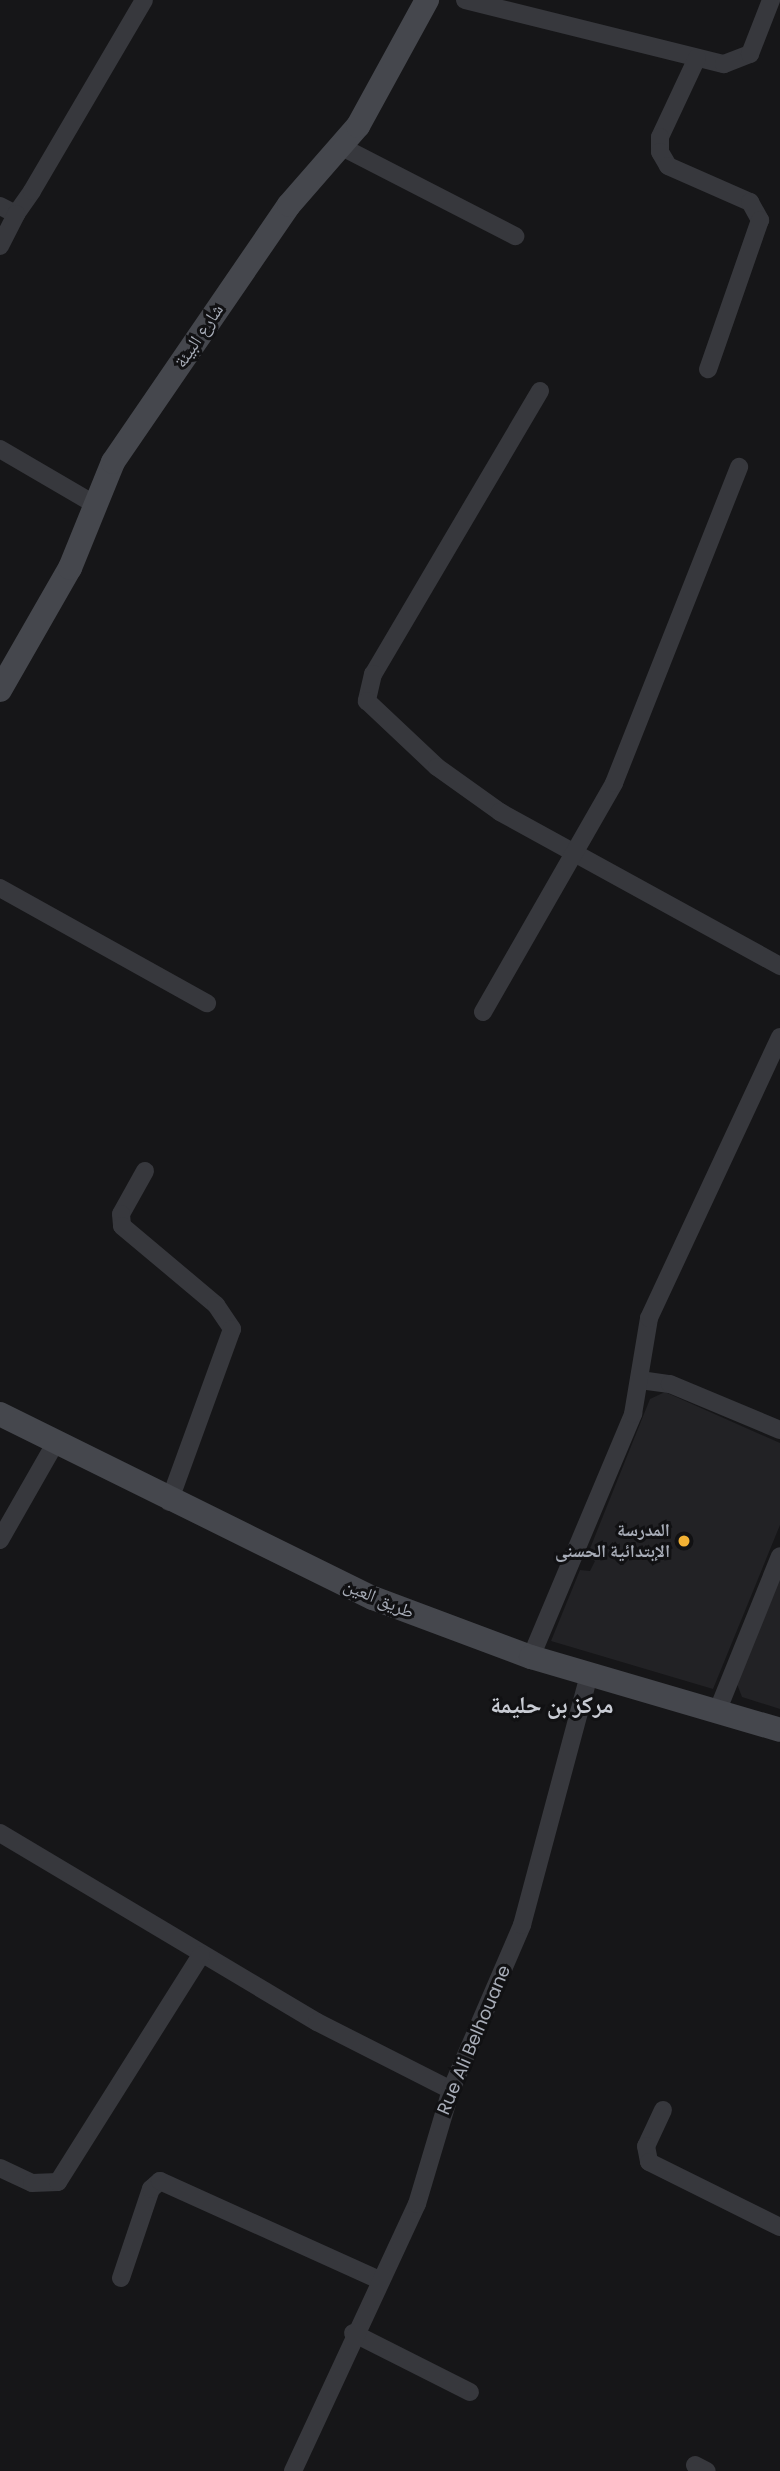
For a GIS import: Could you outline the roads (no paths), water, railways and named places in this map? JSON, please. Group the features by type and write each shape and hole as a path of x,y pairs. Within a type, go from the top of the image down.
{"main road":[{"name":"شارع البيئة","path":"0,690 70,568 113,462 266,239 342,147 427,0"},
{"name":"طريق العين","path":"0,1414 169,1502 373,1598 531,1657 780,1730"}],"street":[{"path":"0,246 8,210 144,0"},
{"path":"465,0 724,64 750,54 771,0"},
{"path":"697,58 660,137 660,152 668,166 750,202 760,220 708,369"},
{"path":"342,147 515,236"},
{"path":"540,391 373,674 367,701 469,791 577,857 780,966"},
{"path":"0,449 96,505"},
{"path":"483,1012 577,857 629,747 739,467"},
{"path":"0,888 208,1003"},
{"path":"531,1657 603,1490 640,1380 649,1318 780,1037"},
{"path":"145,1171 121,1214 122,1226 224,1313 232,1329 169,1502"},
{"path":"640,1380 670,1384 780,1430"},
{"path":"0,1540 56,1442"},
{"path":"717,1712 780,1556"},
{"name":"Rue Ali Belhouane","path":"293,2471 353,2333 417,2204 451,2090 522,1925 589,1675"},
{"path":"0,1833 201,1955 451,2090"},
{"path":"0,2168 32,2183 58,2182 201,1955"},
{"path":"663,2110 646,2146 649,2162 780,2227"},
{"path":"121,2278 151,2189 160,2181 379,2280"},
{"path":"353,2333 470,2392"}],"place":[{"name":"المدرسة الإبتدائية الحسنى","path":"684,1541"}],"district":[{"name":"مركز بن حليمة","path":"552,1705"}]}
